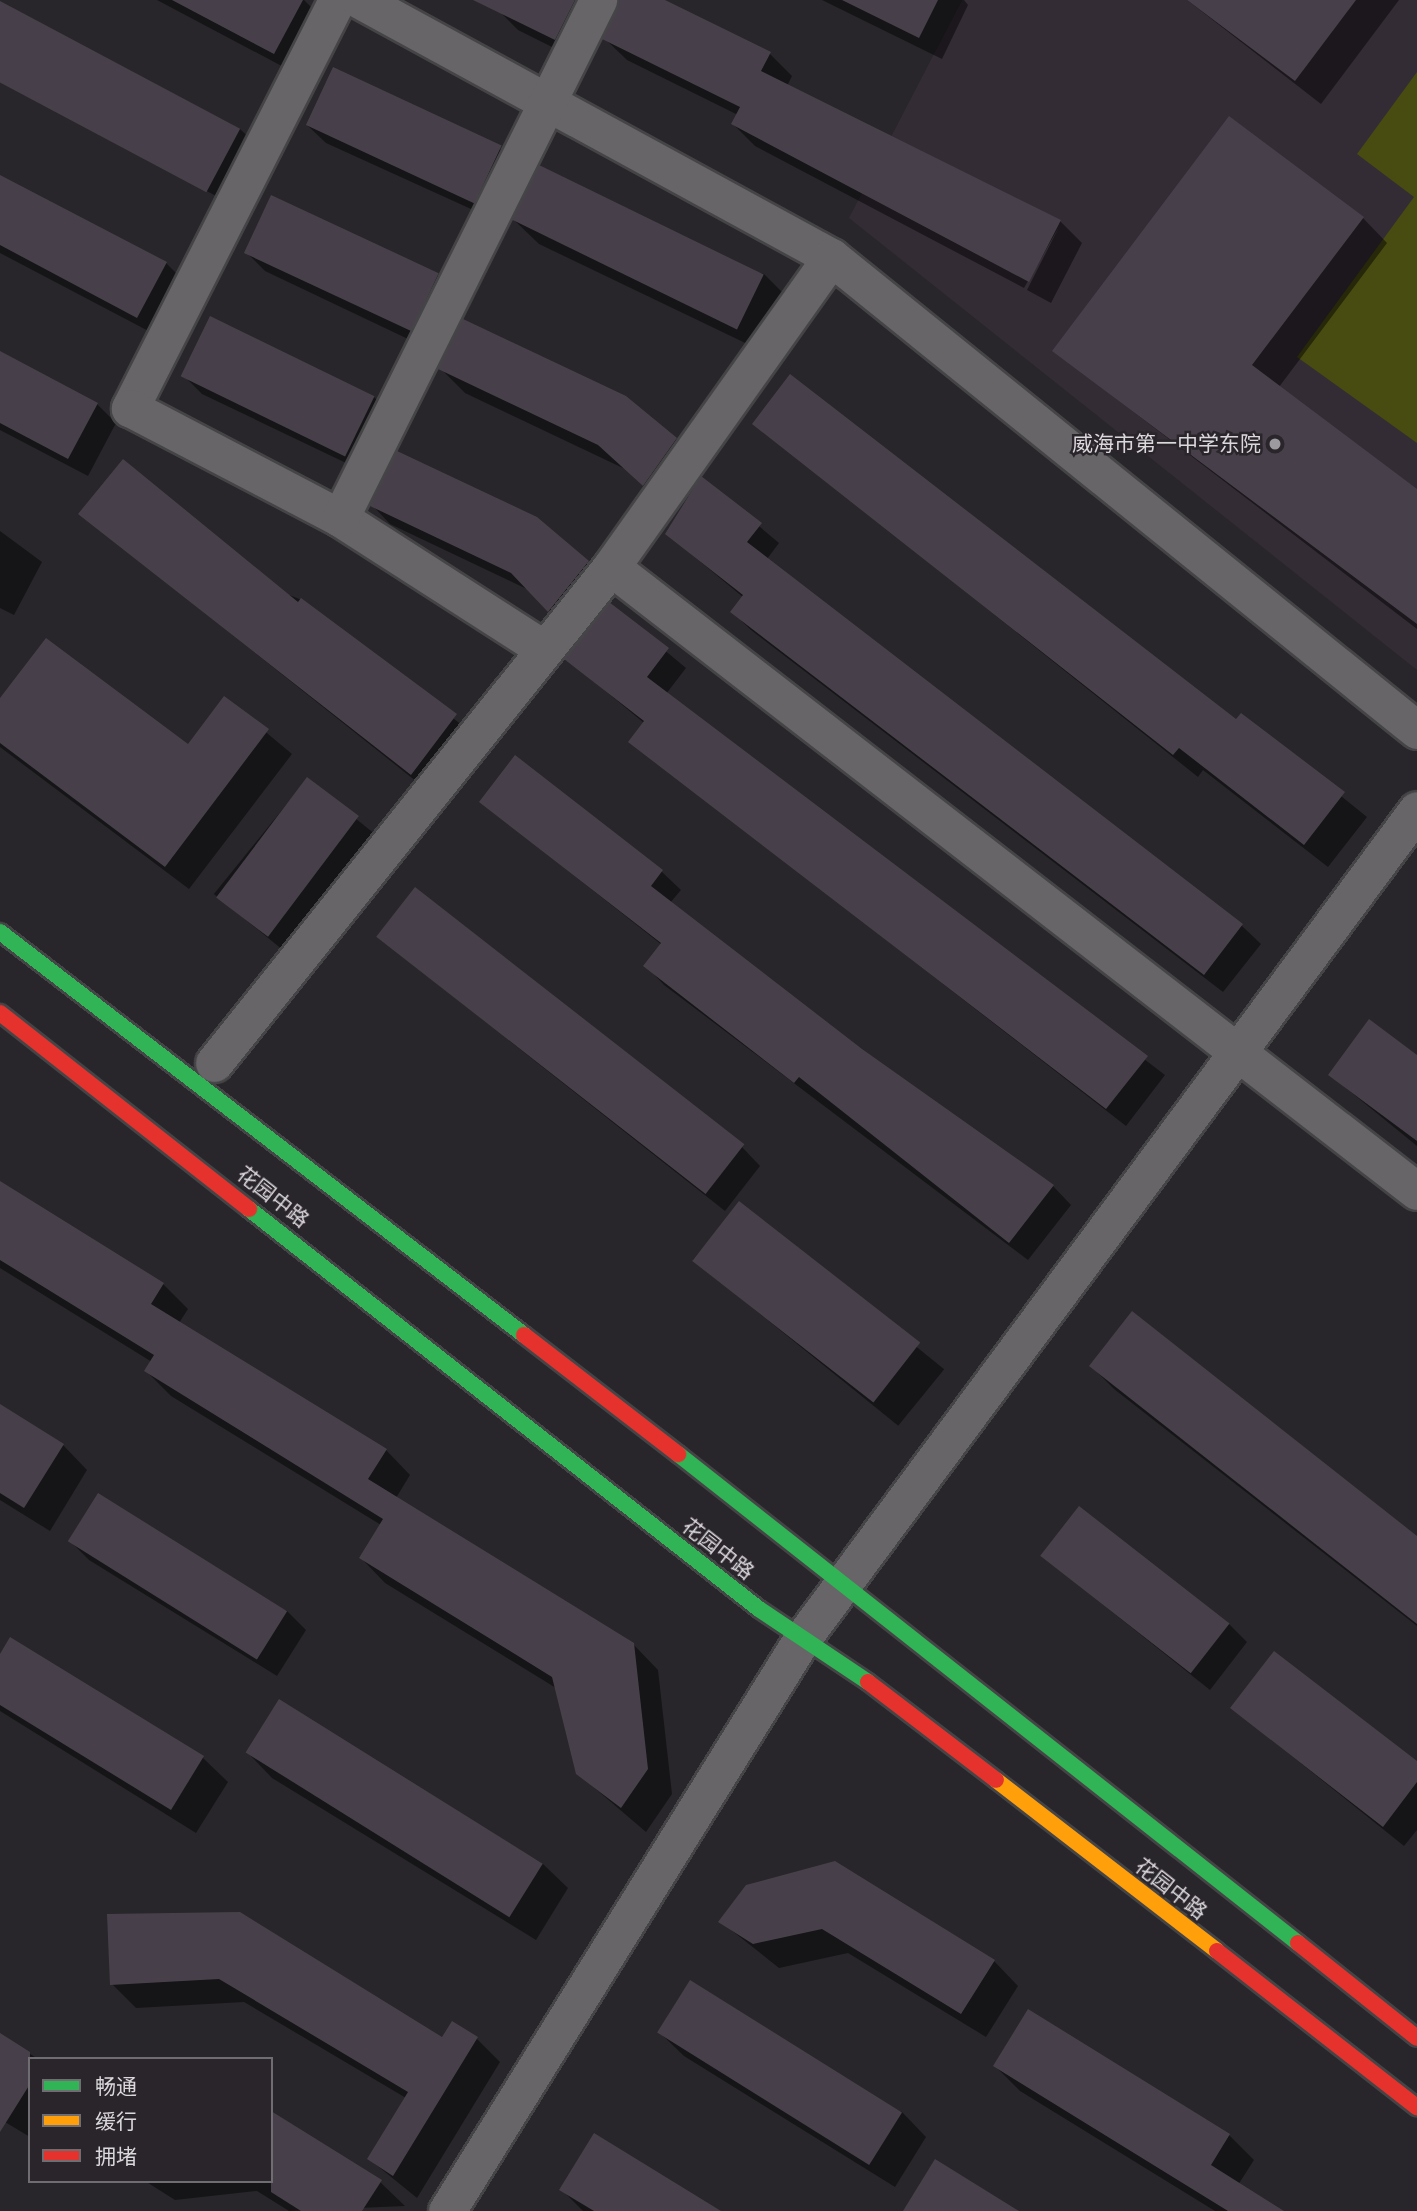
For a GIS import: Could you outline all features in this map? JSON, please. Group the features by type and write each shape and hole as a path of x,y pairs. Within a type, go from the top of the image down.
{"main road":[{"path":"0,932 844,1581 1417,2038"},
{"name":"花园中路","path":"0,1013 802,1639 879,1689 1417,2107"}],"street":[{"path":"337,0 130,408 340,518 544,649"},
{"path":"360,0 831,257 1417,730"},
{"path":"340,518 598,0"},
{"path":"214,1063 611,567 831,257"},
{"path":"611,567 1417,1191"},
{"path":"447,2211 802,1639 1234,1049 1417,810"}],"shaded area":[{"name":"威海市第一中学东院","path":"962,0 1417,0 1417,670 849,218"}],"green space":[{"path":"1417,72 1417,443 1297,357 1414,197 1357,154"}],"building":[{"path":"172,0 303,0 274,54"},
{"path":"473,0 575,0 555,40"},
{"path":"619,0 665,0 771,52 761,71 1061,220 1029,282 731,124 740,107 602,39"},
{"path":"842,0 938,0 919,38"},
{"path":"1187,0 1356,0 1295,81"},
{"path":"0,1 240,129 206,192 0,83"},
{"path":"333,67 502,146 475,204 306,125"},
{"path":"1229,116 1364,217 1252,365 1417,489 1417,624 1052,351"},
{"path":"539,165 764,275 737,329 512,220"},
{"path":"0,175 167,262 137,318 0,245"},
{"path":"271,195 439,273 412,331 244,253"},
{"path":"210,316 374,396 345,456 181,376"},
{"path":"463,319 626,396 677,438 643,486 598,445 438,369"},
{"path":"0,351 98,403 68,459 0,423"},
{"path":"790,374 1236,719 1241,713 1345,792 1304,845 1179,748 1173,755 752,424"},
{"path":"397,451 537,517 589,561 548,612 511,573 370,506"},
{"path":"123,459 298,602 301,598 457,714 411,775 78,514"},
{"path":"701,476 762,523 747,542 1243,924 1204,975 730,612 743,595 665,534"},
{"path":"609,602 669,648 647,677 1148,1056 1106,1109 628,742 644,721 564,659"},
{"path":"46,638 188,744 224,696 269,729 165,867 0,743 0,698"},
{"path":"515,755 663,870 651,886 862,1049 1054,1185 1009,1243 799,1077 794,1083 643,966 661,943 479,802"},
{"path":"307,777 359,816 268,937 216,898"},
{"path":"415,887 744,1144 706,1194 376,937"},
{"path":"1369,1019 1417,1055 1417,1141 1328,1075"},
{"path":"0,1181 164,1283 151,1304 387,1449 368,1479 634,1643 648,1769 621,1808 576,1774 552,1677 359,1558 383,1519 144,1371 154,1355 0,1260"},
{"path":"739,1201 920,1343 873,1402 692,1261"},
{"path":"1132,1311 1417,1536 1417,1624 1089,1366"},
{"path":"0,1404 64,1444 24,1508 0,1493"},
{"path":"98,1493 287,1611 257,1660 68,1541"},
{"path":"1079,1506 1230,1624 1191,1673 1040,1556"},
{"path":"10,1637 204,1756 171,1810 0,1705 0,1654"},
{"path":"1274,1651 1417,1761 1417,1782 1383,1827 1230,1708"},
{"path":"279,1699 543,1864 509,1917 246,1752"},
{"path":"835,1861 995,1960 961,2014 822,1929 753,1944 718,1922 746,1885"},
{"path":"240,1912 442,2037 452,2021 478,2037 393,2176 367,2159 408,2092 219,1979 110,1985 107,1914"},
{"path":"690,1980 902,2112 869,2165 657,2033"},
{"path":"1028,2009 1230,2134 1211,2165 1284,2211 1228,2211 993,2066"},
{"path":"0,2033 30,2052 30,2057 28,2087 0,2132"},
{"path":"273,2112 382,2180 362,2211 301,2211 271,2192"},
{"path":"594,2133 721,2211 594,2211 559,2190"},
{"path":"935,2159 1019,2211 903,2211"}],"traffic: fast":[{"path":"0,932 524,1335"},
{"path":"249,1209 759,1609 868,1682"},
{"path":"678,1454 1298,1943"}],"traffic: slow":[{"path":"996,1780 1217,1951"}],"traffic: jam":[{"path":"0,1013 249,1209"},
{"path":"524,1335 678,1454"},
{"path":"868,1682 996,1780"},
{"path":"1298,1943 1417,2038"},
{"path":"1217,1951 1417,2107"}],"place":[{"name":"威海市第一中学东院","path":"1275,444"}]}
